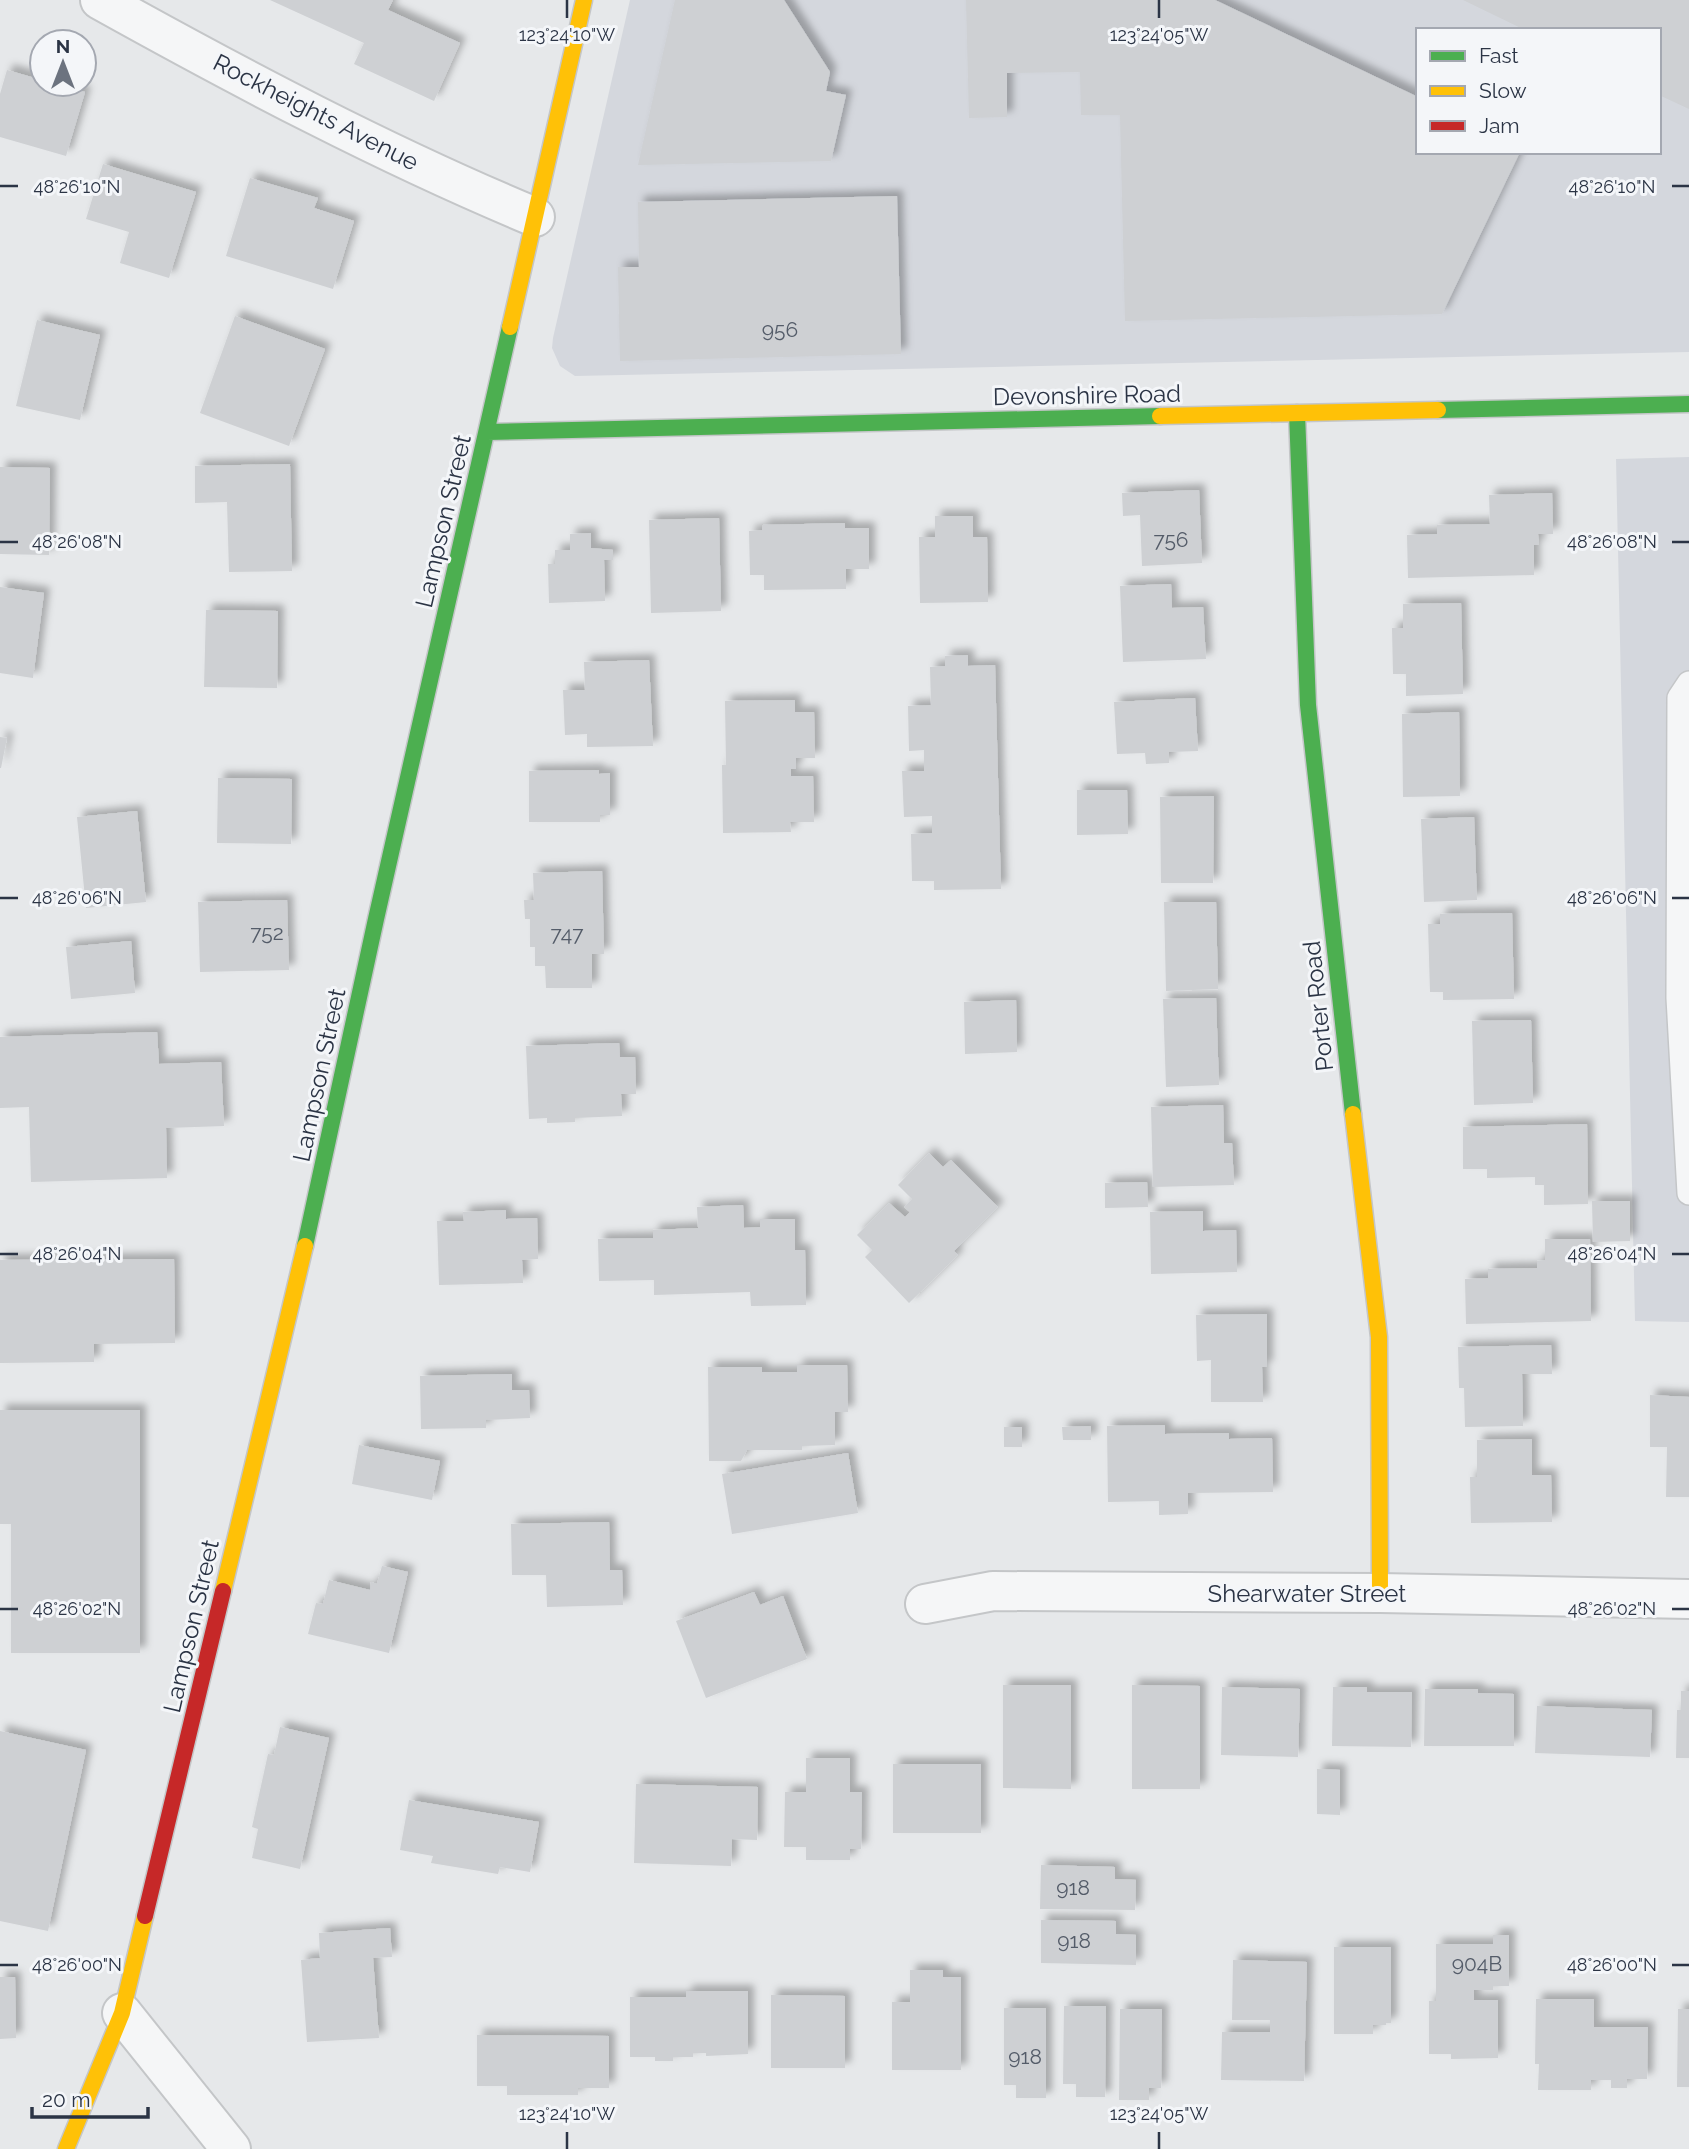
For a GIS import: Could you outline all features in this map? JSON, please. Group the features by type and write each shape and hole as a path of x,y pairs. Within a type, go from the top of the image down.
{"street":[{"name":"Rockheights Avenue","path":"100,0 308,110 491,199 535,217"},
{"name":"Lampson Street","path":"66,2149 122,2013 323,1169 376,919 584,0"},
{"name":"Devonshire Road","path":"487,432 1689,404"},
{"name":"Porter Road","path":"1297,413 1308,705 1380,1337 1380,1593"},
{"name":"Shearwater Street","path":"925,1604 993,1591 1380,1593 1689,1599"},
{"path":"122,2013 231,2149"}],"lane":[{"path":"1689,683 1679,698 1678,998 1689,1194"}],"shaded area":[{"path":"630,0 1689,0 1689,352 575,376 560,366 552,348"},
{"path":"1689,457 1689,1322 1635,1321 1616,459"}],"building":[{"path":"270,0 393,0 388,10 460,43 434,101 354,64 364,43"},
{"path":"675,0 784,0 830,72 826,91 846,95 831,161 638,165"},
{"path":"966,0 1215,0 1416,96 1416,154 1519,154 1442,314 1125,321 1120,115 1081,115 1080,72 1007,73 1007,117 969,118"},
{"path":"1463,0 1689,0 1689,109 1661,96 1661,28 1521,28"},
{"path":"7,70 28,76 28,98 83,98 66,156 0,137 0,94"},
{"path":"103,164 196,192 169,278 120,263 129,232 86,219"},
{"path":"250,178 318,198 314,208 354,221 333,289 226,256"},
{"path":"897,196 901,354 620,361 618,267 639,267 638,202"},
{"path":"235,316 325,349 289,446 200,413"},
{"path":"37,320 100,335 80,420 16,406"},
{"path":"290,464 292,571 229,572 227,502 195,503 195,466"},
{"path":"0,467 50,468 49,555 0,554"},
{"path":"1199,490 1202,563 1142,566 1140,515 1123,516 1122,493"},
{"path":"1552,493 1553,534 1538,534 1539,545 1534,545 1534,575 1408,578 1407,535 1437,534 1437,525 1490,524 1489,495"},
{"path":"935,516 973,516 973,537 987,537 988,602 920,603 919,537 935,537"},
{"path":"719,518 721,611 651,613 649,520"},
{"path":"845,523 845,528 869,528 869,569 846,569 846,589 764,590 764,575 750,575 749,531 762,530 762,525"},
{"path":"591,533 591,548 613,550 613,560 604,560 605,601 549,603 548,564 555,564 555,550 570,550 570,534"},
{"path":"1171,584 1172,608 1203,607 1206,659 1123,662 1120,586"},
{"path":"0,587 44,593 33,678 0,673"},
{"path":"1461,603 1463,694 1406,696 1406,674 1393,674 1392,628 1403,628 1403,604"},
{"path":"206,610 278,611 277,688 204,687"},
{"path":"968,655 968,666 995,665 1001,889 934,890 934,881 912,881 911,834 932,833 932,816 904,817 902,771 924,771 924,750 909,751 908,706 931,705 930,667 945,666 945,656"},
{"path":"649,660 653,746 587,747 587,734 565,735 563,690 585,690 584,662"},
{"path":"1195,698 1198,751 1169,752 1169,763 1146,764 1145,753 1117,754 1114,702"},
{"path":"795,700 795,712 814,712 815,758 796,758 796,769 791,769 791,776 813,776 814,822 790,822 791,832 723,833 725,701"},
{"path":"1459,712 1460,796 1403,797 1402,714"},
{"path":"0,737 7,738 1,768 0,768"},
{"path":"599,770 599,774 610,773 610,815 600,815 600,822 529,822 529,771"},
{"path":"218,778 292,779 291,844 217,843"},
{"path":"1077,790 1127,790 1128,834 1077,835"},
{"path":"1214,796 1213,883 1161,883 1160,797"},
{"path":"137,811 146,902 86,908 77,817"},
{"path":"1474,817 1477,900 1424,902 1421,819"},
{"path":"602,871 604,954 592,954 592,988 546,988 545,966 535,966 535,947 530,947 530,919 525,919 524,900 534,900 533,873"},
{"path":"287,900 289,970 200,972 198,902"},
{"path":"1164,902 1216,902 1218,989 1166,991"},
{"path":"1512,913 1514,999 1443,1000 1443,992 1430,992 1428,924 1440,924 1440,914"},
{"path":"131,941 135,993 71,999 66,947"},
{"path":"1216,998 1219,1085 1166,1087 1163,999"},
{"path":"1016,1000 1017,1052 965,1054 964,1002"},
{"path":"1531,1020 1533,1103 1474,1105 1472,1021"},
{"path":"157,1032 159,1064 221,1062 224,1126 166,1128 167,1178 31,1182 29,1107 0,1108 0,1037"},
{"path":"619,1043 620,1057 635,1057 636,1094 621,1094 622,1116 575,1118 575,1122 547,1123 547,1118 529,1119 526,1046"},
{"path":"1223,1105 1224,1143 1232,1143 1234,1185 1153,1187 1151,1107"},
{"path":"1587,1124 1588,1204 1544,1205 1544,1185 1535,1185 1535,1177 1487,1178 1487,1169 1463,1169 1463,1127"},
{"path":"929,1153 943,1167 951,1160 998,1207 954,1251 958,1255 909,1303 865,1257 872,1250 857,1235 889,1203 905,1217 910,1212 904,1207 912,1199 898,1185"},
{"path":"1147,1182 1148,1207 1105,1208 1105,1183"},
{"path":"1592,1201 1630,1201 1630,1241 1593,1242"},
{"path":"743,1205 744,1228 760,1227 760,1219 795,1219 795,1250 805,1250 806,1305 751,1306 750,1292 654,1295 654,1280 599,1281 598,1239 653,1238 653,1230 698,1228 697,1207"},
{"path":"506,1210 506,1219 537,1218 538,1259 522,1260 523,1283 439,1285 437,1221 464,1221 463,1212"},
{"path":"1203,1211 1203,1231 1236,1230 1237,1272 1151,1274 1150,1212"},
{"path":"1545,1239 1590,1239 1591,1321 1466,1324 1465,1279 1488,1278 1488,1269 1537,1268 1537,1261 1545,1260"},
{"path":"174,1259 175,1343 94,1344 94,1362 0,1363 0,1260"},
{"path":"1267,1314 1267,1367 1262,1367 1263,1402 1211,1402 1211,1360 1197,1361 1196,1315"},
{"path":"1551,1345 1552,1374 1522,1374 1523,1426 1465,1427 1464,1388 1459,1388 1458,1347"},
{"path":"797,1365 847,1365 848,1412 835,1412 835,1445 802,1446 802,1450 747,1450 741,1461 709,1461 708,1367 762,1367 762,1372 797,1372"},
{"path":"512,1374 512,1390 529,1390 530,1418 486,1420 486,1428 421,1429 420,1376"},
{"path":"1650,1395 1689,1397 1689,1497 1666,1497 1667,1447 1650,1447"},
{"path":"0,1410 140,1410 140,1653 11,1653 11,1524 0,1524"},
{"path":"1165,1425 1165,1434 1229,1433 1229,1439 1272,1438 1273,1492 1188,1493 1188,1514 1159,1515 1159,1501 1108,1502 1107,1426"},
{"path":"1091,1426 1091,1440 1063,1440 1062,1427"},
{"path":"1004,1427 1022,1427 1022,1447 1004,1447"},
{"path":"1532,1439 1532,1475 1551,1475 1552,1522 1471,1523 1470,1477 1477,1477 1477,1440"},
{"path":"359,1445 440,1461 432,1500 352,1484"},
{"path":"848,1453 858,1513 732,1534 722,1474"},
{"path":"609,1522 610,1570 622,1570 623,1605 547,1607 546,1575 512,1575 511,1524"},
{"path":"382,1566 408,1572 389,1653 308,1634 316,1603 323,1604 329,1580 370,1590 371,1582 377,1584"},
{"path":"754,1592 760,1605 783,1596 807,1659 706,1698 676,1621"},
{"path":"1003,1685 1071,1685 1071,1789 1003,1788"},
{"path":"1132,1685 1200,1686 1200,1789 1132,1789"},
{"path":"1222,1687 1300,1689 1298,1757 1221,1755"},
{"path":"1333,1687 1367,1687 1367,1692 1412,1692 1411,1747 1332,1746"},
{"path":"1425,1689 1478,1689 1478,1693 1514,1694 1514,1746 1424,1746"},
{"path":"1681,1691 1689,1691 1689,1758 1676,1758 1677,1710 1681,1710"},
{"path":"1537,1706 1652,1710 1650,1757 1535,1753"},
{"path":"280,1727 329,1738 300,1869 252,1858 258,1829 252,1827 268,1754 274,1755"},
{"path":"0,1731 86,1750 48,1931 0,1921"},
{"path":"806,1758 850,1758 850,1792 862,1792 861,1849 850,1849 850,1860 806,1860 806,1847 784,1847 785,1792 806,1792"},
{"path":"893,1764 981,1764 981,1833 893,1833"},
{"path":"1317,1769 1340,1770 1340,1815 1317,1814"},
{"path":"636,1784 758,1787 757,1840 732,1839 731,1866 634,1863"},
{"path":"409,1800 539,1822 530,1872 500,1867 498,1874 431,1863 433,1856 400,1850"},
{"path":"1041,1865 1115,1867 1115,1879 1136,1880 1135,1910 1040,1909"},
{"path":"1041,1920 1116,1921 1116,1934 1136,1935 1136,1965 1041,1963"},
{"path":"390,1928 392,1957 373,1958 379,2038 307,2042 301,1960 320,1958 319,1933"},
{"path":"1493,1935 1509,1935 1509,1986 1493,1986 1493,1990 1474,1990 1474,2000 1498,2000 1498,2058 1451,2059 1451,2054 1429,2054 1429,2001 1436,2001 1436,1944 1493,1944"},
{"path":"1334,1947 1391,1947 1391,2023 1373,2025 1373,2034 1334,2034"},
{"path":"1233,1960 1307,1962 1304,2081 1221,2080 1222,2032 1270,2032 1270,2020 1232,2020"},
{"path":"910,1970 943,1970 943,1977 961,1977 961,2070 892,2070 892,2002 910,2002"},
{"path":"0,1977 15,1977 16,2038 0,2039"},
{"path":"686,1991 748,1991 748,2054 706,2056 706,2053 693,2053 693,2057 673,2057 673,2061 655,2061 655,2057 630,2057 630,1997 686,1997"},
{"path":"771,1995 845,1996 845,2068 771,2068"},
{"path":"1536,1999 1594,1999 1594,2027 1648,2027 1647,2079 1627,2079 1627,2088 1611,2088 1611,2080 1591,2080 1591,2090 1538,2090 1539,2064 1535,2064"},
{"path":"1064,2006 1106,2006 1105,2097 1076,2097 1076,2084 1063,2084"},
{"path":"1004,2008 1046,2008 1046,2098 1016,2098 1016,2085 1004,2085"},
{"path":"1120,2009 1162,2009 1161,2088 1149,2088 1149,2100 1119,2100"},
{"path":"1678,2009 1689,2009 1689,2087 1677,2087"},
{"path":"477,2035 609,2036 609,2088 578,2088 578,2095 507,2095 507,2086 477,2086"}],"traffic: fast":[{"path":"305,1246 510,327"},
{"path":"1438,410 1689,404"},
{"path":"1297,413 1308,705 1353,1114"},
{"path":"487,432 1160,416"}],"traffic: slow":[{"path":"510,327 584,0"},
{"path":"1160,416 1438,410"},
{"path":"1353,1114 1379,1337 1380,1593"},
{"path":"223,1591 305,1246"},
{"path":"66,2149 122,2013 145,1916"}],"traffic: jam":[{"path":"145,1916 223,1591"}]}
